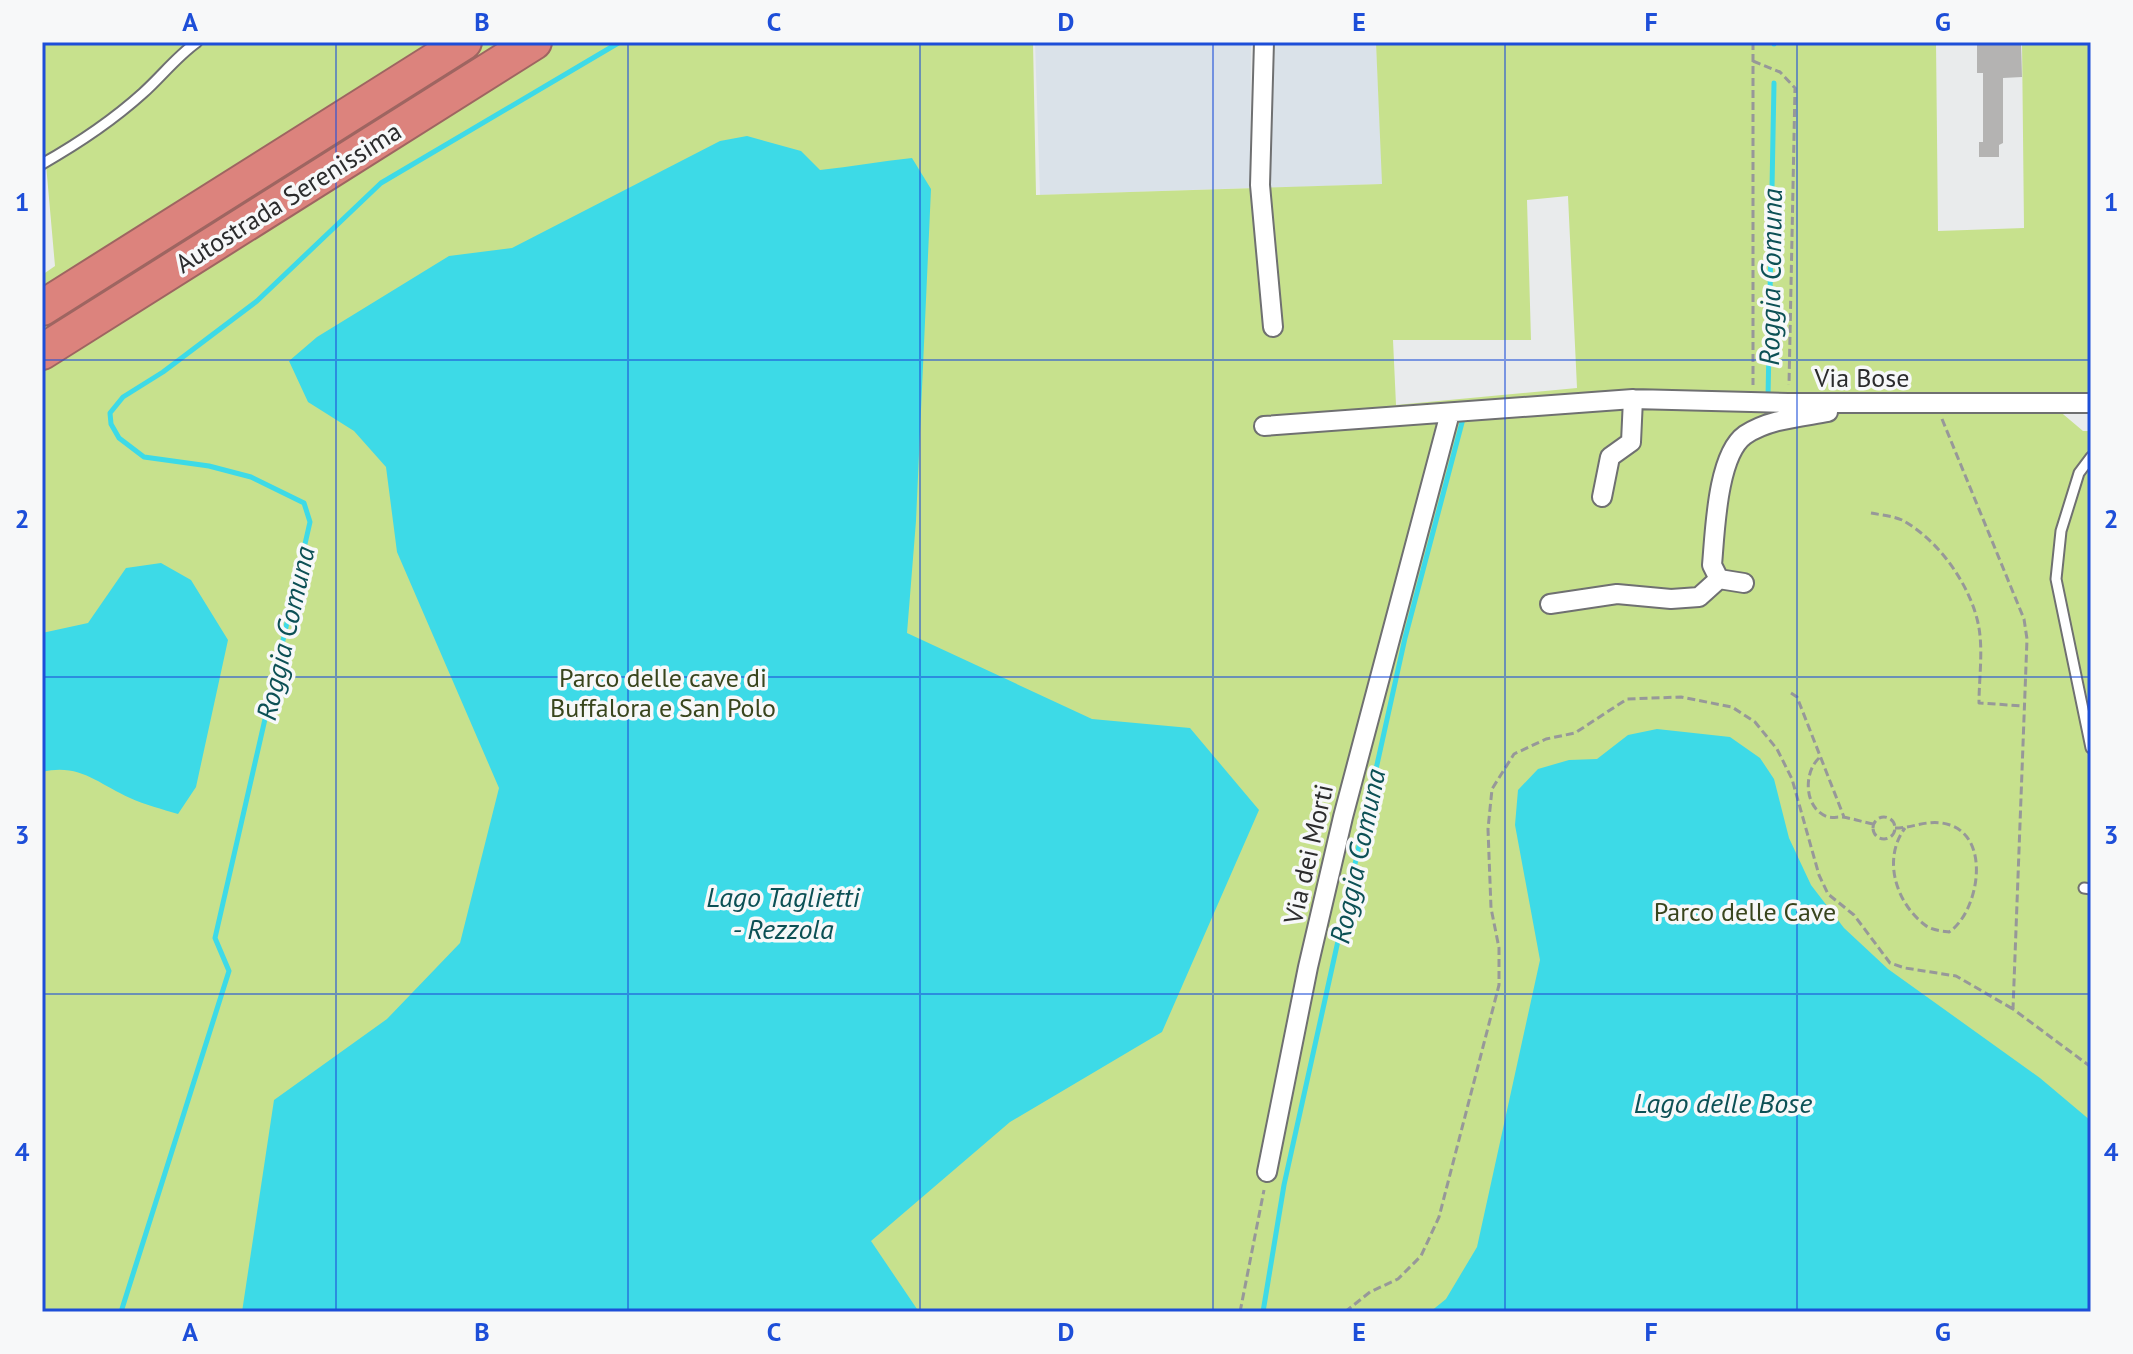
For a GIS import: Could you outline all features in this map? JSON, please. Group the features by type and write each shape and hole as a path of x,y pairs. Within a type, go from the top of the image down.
{"highway":[{"name":"Autostrada Serenissima","path":"42,308 464,42"},
{"name":"Autostrada Serenissima","path":"42,352 534,42"}],"street":[{"path":"1264,42 1260,185 1273,327"},
{"path":"1602,497 1610,457 1631,442 1633,399"},
{"name":"Via Bose","path":"1264,426 1633,399 1788,403 2091,403"},
{"path":"1719,579 1712,565 1724,466 1743,436 1776,421 1871,403"},
{"name":"Via dei Morti","path":"1267,1172 1308,967 1343,817 1450,413"},
{"path":"1719,579 1744,583"},
{"path":"1550,604 1617,594 1671,599 1699,597 1719,579"}],"lane":[{"path":"42,164 107,124 197,42"},
{"path":"2091,457 2079,473 2061,531 2056,579 2091,748"}],"path":[{"path":"1753,42 1754,401"},
{"path":"1753,61 1780,72 1795,88 1788,403"},
{"path":"1937,403 2024,619 2027,639 2013,1009"},
{"path":"1871,513 1898,518 1915,529 1960,577 1973,604 1979,632 1979,703 2024,706"},
{"path":"1791,693 1797,697 1844,817"},
{"path":"1345,1312 1370,1292 1398,1279 1421,1256 1439,1217 1499,985 1499,948 1491,908 1488,867 1492,789 1514,754 1546,739 1575,733 1627,699 1659,696 1699,700 1732,707 1755,722 1777,749 1792,779 1819,875 1828,894 1854,915 1890,963 1956,976 2013,1009 2091,1067"},
{"path":"1820,757 1811,766 1807,777 1809,794 1816,808 1828,817 1844,817 1873,824"},
{"path":"1884,816 1893,822 1895,828 1889,838 1878,838 1873,832 1877,818 1884,816"},
{"path":"1895,828 1920,822 1937,822 1965,833 1972,843 1977,857 1975,880 1958,926 1949,932 1927,928 1908,907 1895,883 1895,849 1905,828"},
{"path":"1889,838 1895,849"},
{"path":"1240,1312 1267,1172"}],"shaded area":[{"path":"1035,42 1251,42 1250,188 1040,195"},
{"path":"1275,42 1376,43 1383,184 1270,188"}],"green space":[{"name":"Parco delle cave di Buffalora e San Polo","path":"42,42 1033,42 1036,195 1382,184 1376,43 1379,42 1936,42 1938,231 2024,228 2022,42 2091,42 2091,399 1747,404 1759,412 2057,409 2083,431 2091,431 2091,1312 42,1312 42,275 55,266 42,119","holes":["1568,196 1577,388 1396,405 1393,340 1531,340 1527,200"]}],"water":[{"name":"Lago Taglietti - Rezzola","path":"747,136 801,151 820,170 912,158 931,189 916,521 907,633 1092,719 1190,728 1259,810 1162,1032 1010,1122 871,1241 919,1312 242,1312 274,1100 387,1019 460,943 499,788 397,552 386,467 354,431 308,402 289,361 317,337 449,256 512,248 720,141"},
{"path":"161,563 191,580 228,640 196,787 178,814 136,800 88,776 67,770 42,772 42,633 88,623 126,568"},
{"name":"Lago delle Bose","path":"1657,729 1730,737 1760,758 1774,779 1789,838 1811,885 1844,928 1888,969 2040,1078 2091,1121 2091,1312 1430,1312 1446,1299 1477,1247 1540,960 1515,825 1518,790 1538,769 1569,760 1597,759 1628,735"}],"building":[{"path":"1977,42 2021,42 2022,77 2003,78 2003,143 1999,145 1999,157 1979,157 1979,142 1983,142 1983,73 1977,73"}],"waterway":[{"name":"Roggia Comuna","path":"121,1312 229,971 215,938 310,522 304,503 251,477 209,466 144,457 119,438 111,424 110,413 123,397 163,372 257,301 381,183 620,42"},
{"name":"Roggia Comuna","path":"1768,398 1774,83"},
{"name":"Roggia Comuna","path":"1263,1312 1284,1185 1405,638 1464,415"}],"park label":[{"name":"Parco delle Cave","path":"1745,911"}]}
